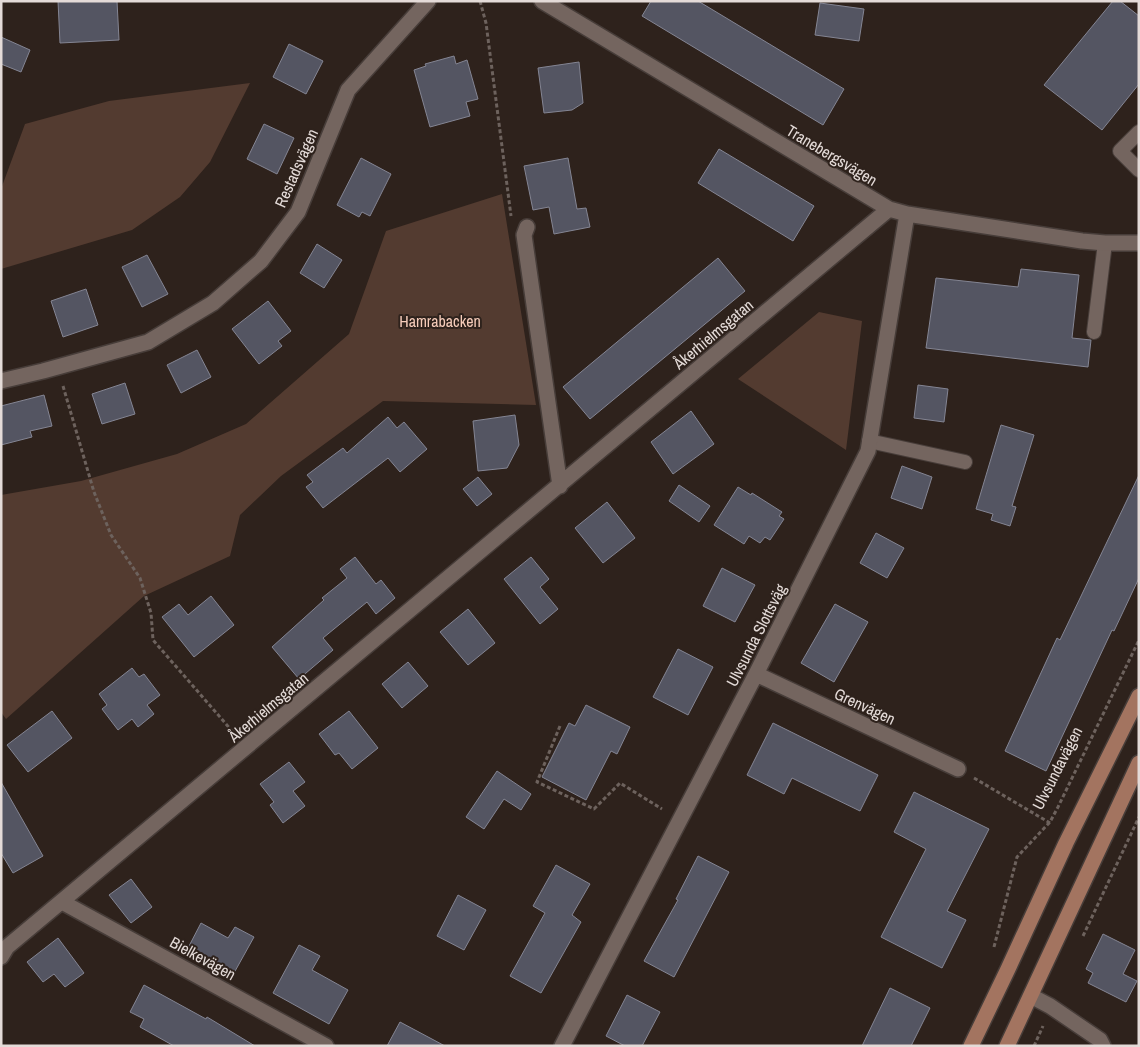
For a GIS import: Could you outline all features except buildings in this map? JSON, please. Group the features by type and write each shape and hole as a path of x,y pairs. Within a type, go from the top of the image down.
{"main road":[{"path":"971,1046 1066,843 1139,696"},
{"path":"1007,1046 1139,762"}],"street":[{"name":"Restadsvägen","path":"1,381 58,368 148,342 213,303 261,261 298,212 348,90 428,1"},
{"name":"Tranebergsvägen","path":"542,1 889,208 907,214 1105,243 1139,243"},
{"name":"Åkerhielmsgatan","path":"3,947 62,902 889,208"},
{"name":"Ulvsunda Slottsväg","path":"562,1046 756,674 868,451 907,214"},
{"path":"520,226 524,235 560,486"},
{"name":"Grenvägen","path":"756,674 958,769"},
{"name":"Bielkevägen","path":"62,902 326,1046"},
{"path":"1031,996 1050,1006 1100,1040 1103,1046"}],"lane":[{"path":"1139,132 1120,151 1139,170"},
{"path":"1094,332 1105,243"},
{"path":"869,441 965,462"}],"path":[{"path":"480,1 486,23 520,226"},
{"path":"58,368 94,492 111,535 140,578 151,613 153,640 247,747"},
{"name":"Ulvsundavägen","path":"992,955 1017,858 1050,822 1139,640"},
{"path":"560,726 537,782 594,809 620,783 680,820"},
{"path":"958,769 1050,822 1066,843"},
{"path":"1083,936 1139,817"},
{"path":"1094,856 1116,867"},
{"path":"1034,1046 1050,1006"}],"green space":[{"path":"250,83 210,162 180,197 132,230 1,269 1,189 25,124 109,101"},
{"name":"Hamrabacken","path":"502,194 536,405 383,401 281,476 240,515 230,556 144,596 6,719 1,712 1,495 81,481 177,454 246,424 349,334 386,231"},
{"path":"819,312 862,321 846,450 738,379"}]}
